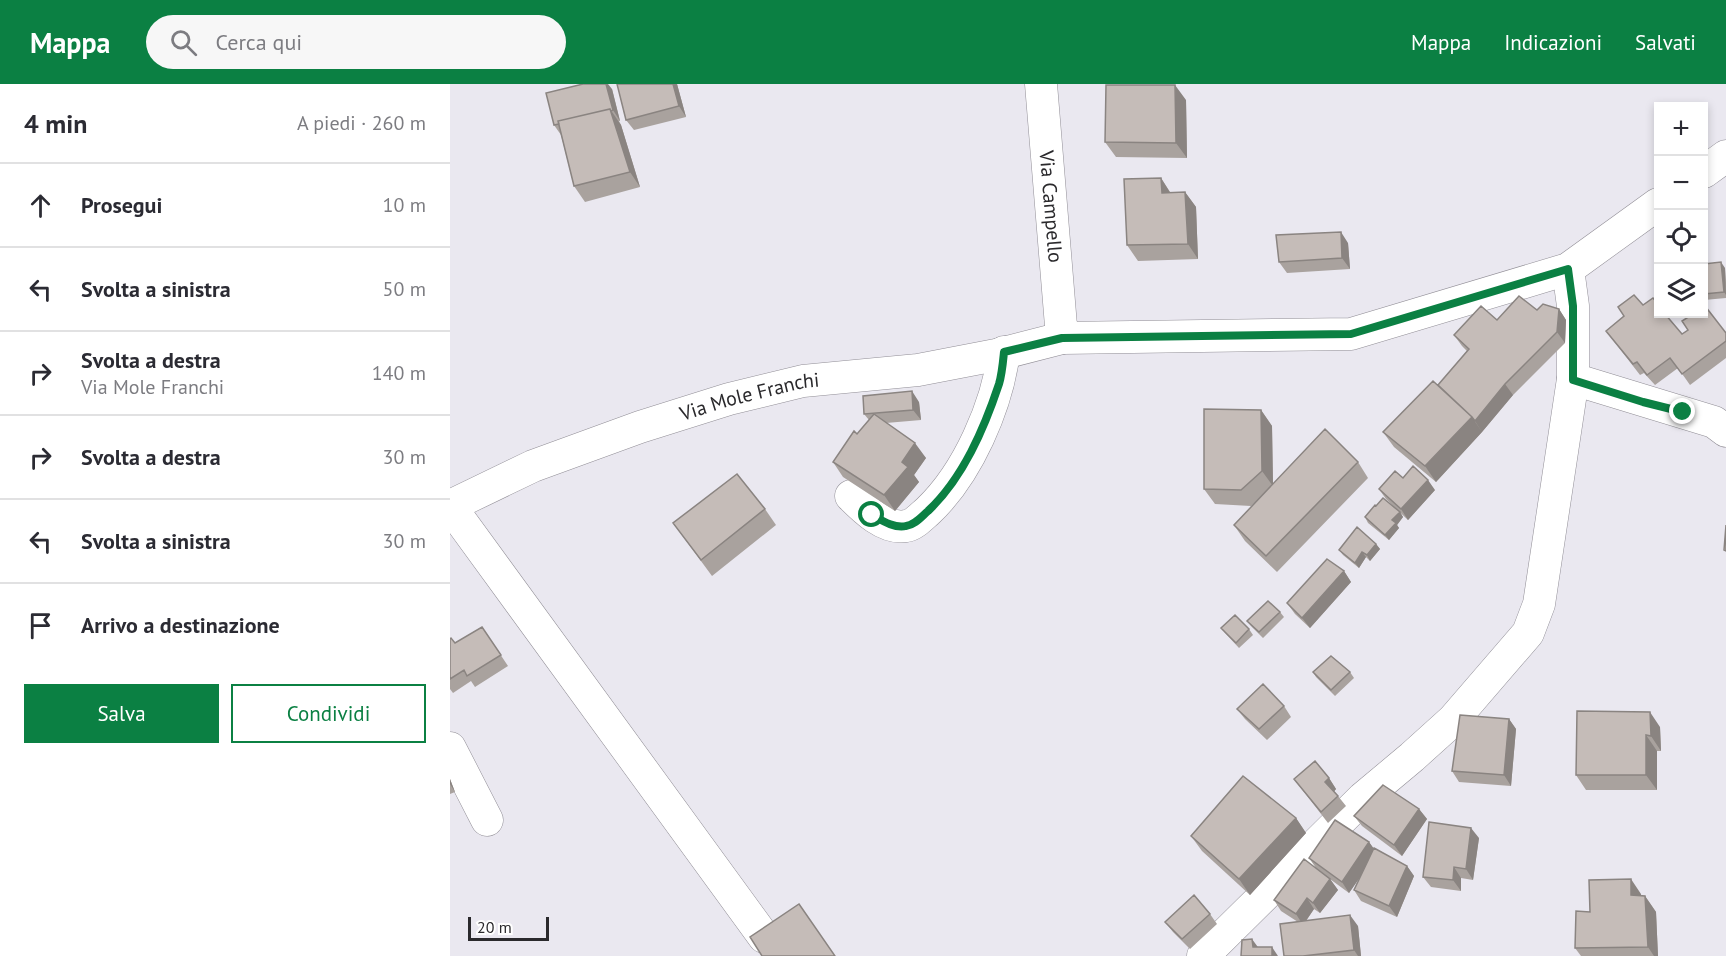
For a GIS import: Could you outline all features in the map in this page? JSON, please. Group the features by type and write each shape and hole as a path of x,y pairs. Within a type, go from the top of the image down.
{"street":[{"name":"Via Campello","path":"1041,84 1061,333"},
{"path":"1708,169 1726,156"},
{"name":"Via Mole Franchi","path":"450,506 533,466 639,427 729,399 803,381 918,370 1004,352 1061,333 1351,334 1568,269 1654,208"},
{"path":"1203,956 1363,798 1453,720 1528,633 1539,604 1573,380 1573,306 1568,269"},
{"path":"851,496 872,515 893,525 906,526 918,520 932,507 956,480 971,452 1000,382 1004,352"},
{"path":"1573,380 1714,422 1726,432"},
{"path":"450,506 764,937"},
{"path":"450,748 487,820"}],"building":[{"path":"583,84 606,84 613,110 558,121 559,124 554,125 546,93"},
{"path":"617,84 673,84 679,106 626,120"},
{"path":"1106,85 1175,85 1176,143 1105,142"},
{"path":"610,109 630,172 574,186 558,121"},
{"path":"1161,178 1162,193 1185,192 1188,244 1127,245 1124,179"},
{"path":"1341,232 1342,258 1279,262 1276,235"},
{"path":"1721,262 1724,292 1708,294 1708,264"},
{"path":"1634,295 1643,305 1653,298 1654,318 1668,318 1682,334 1688,330 1682,321 1687,318 1708,318 1708,310 1726,333 1726,341 1682,374 1670,358 1647,375 1637,362 1633,364 1606,331 1624,316 1618,307"},
{"path":"1519,296 1537,310 1543,304 1559,309 1557,332 1505,384 1475,421 1438,385 1469,349 1454,335 1481,306 1497,320"},
{"path":"1433,381 1472,417 1425,466 1383,432"},
{"path":"912,391 913,410 864,414 863,396"},
{"path":"1204,409 1261,410 1262,471 1241,490 1204,489"},
{"path":"874,414 915,443 902,462 908,467 884,495 833,462 854,431 857,434"},
{"path":"1325,429 1358,462 1266,556 1234,525"},
{"path":"1413,466 1428,480 1401,509 1379,489 1395,471 1403,478"},
{"path":"737,474 765,509 701,560 673,523"},
{"path":"1383,498 1400,512 1392,520 1396,523 1385,535 1365,517"},
{"path":"1726,525 1726,551 1724,550"},
{"path":"1357,527 1376,544 1367,555 1362,552 1355,563 1339,550"},
{"path":"1327,559 1344,571 1302,618 1287,603"},
{"path":"1268,601 1280,612 1259,632 1247,621"},
{"path":"1235,615 1249,629 1236,643 1221,628"},
{"path":"482,627 501,655 467,676 464,670 450,679 450,639 455,643"},
{"path":"1331,656 1350,672 1331,690 1313,672"},
{"path":"1263,684 1284,706 1259,729 1237,709"},
{"path":"1577,711 1650,712 1651,736 1646,735 1646,775 1576,775"},
{"path":"1460,715 1509,719 1504,775 1452,771"},
{"path":"1315,761 1329,778 1325,782 1338,796 1321,812 1294,779"},
{"path":"1243,776 1296,818 1239,879 1191,836"},
{"path":"1383,785 1419,809 1394,845 1354,816"},
{"path":"1335,820 1369,842 1342,882 1309,858"},
{"path":"1429,822 1471,828 1466,869 1454,867 1453,880 1423,877"},
{"path":"1374,848 1407,866 1389,906 1354,890"},
{"path":"1304,859 1330,879 1313,903 1307,898 1296,914 1274,900"},
{"path":"1631,879 1631,895 1645,896 1648,947 1575,948 1576,911 1590,912 1589,880"},
{"path":"1194,895 1210,914 1182,939 1165,922"},
{"path":"799,904 835,956 762,956 750,937"},
{"path":"1350,915 1354,950 1284,956 1280,924"},
{"path":"1252,939 1253,947 1272,947 1272,956 1241,956 1242,940"}],"route":[{"path":"872,515 893,525 906,526 918,520 939,501 956,480 971,452 1000,382 1004,352 1062,338 1351,334 1568,269 1573,306 1573,380 1683,412"}]}
